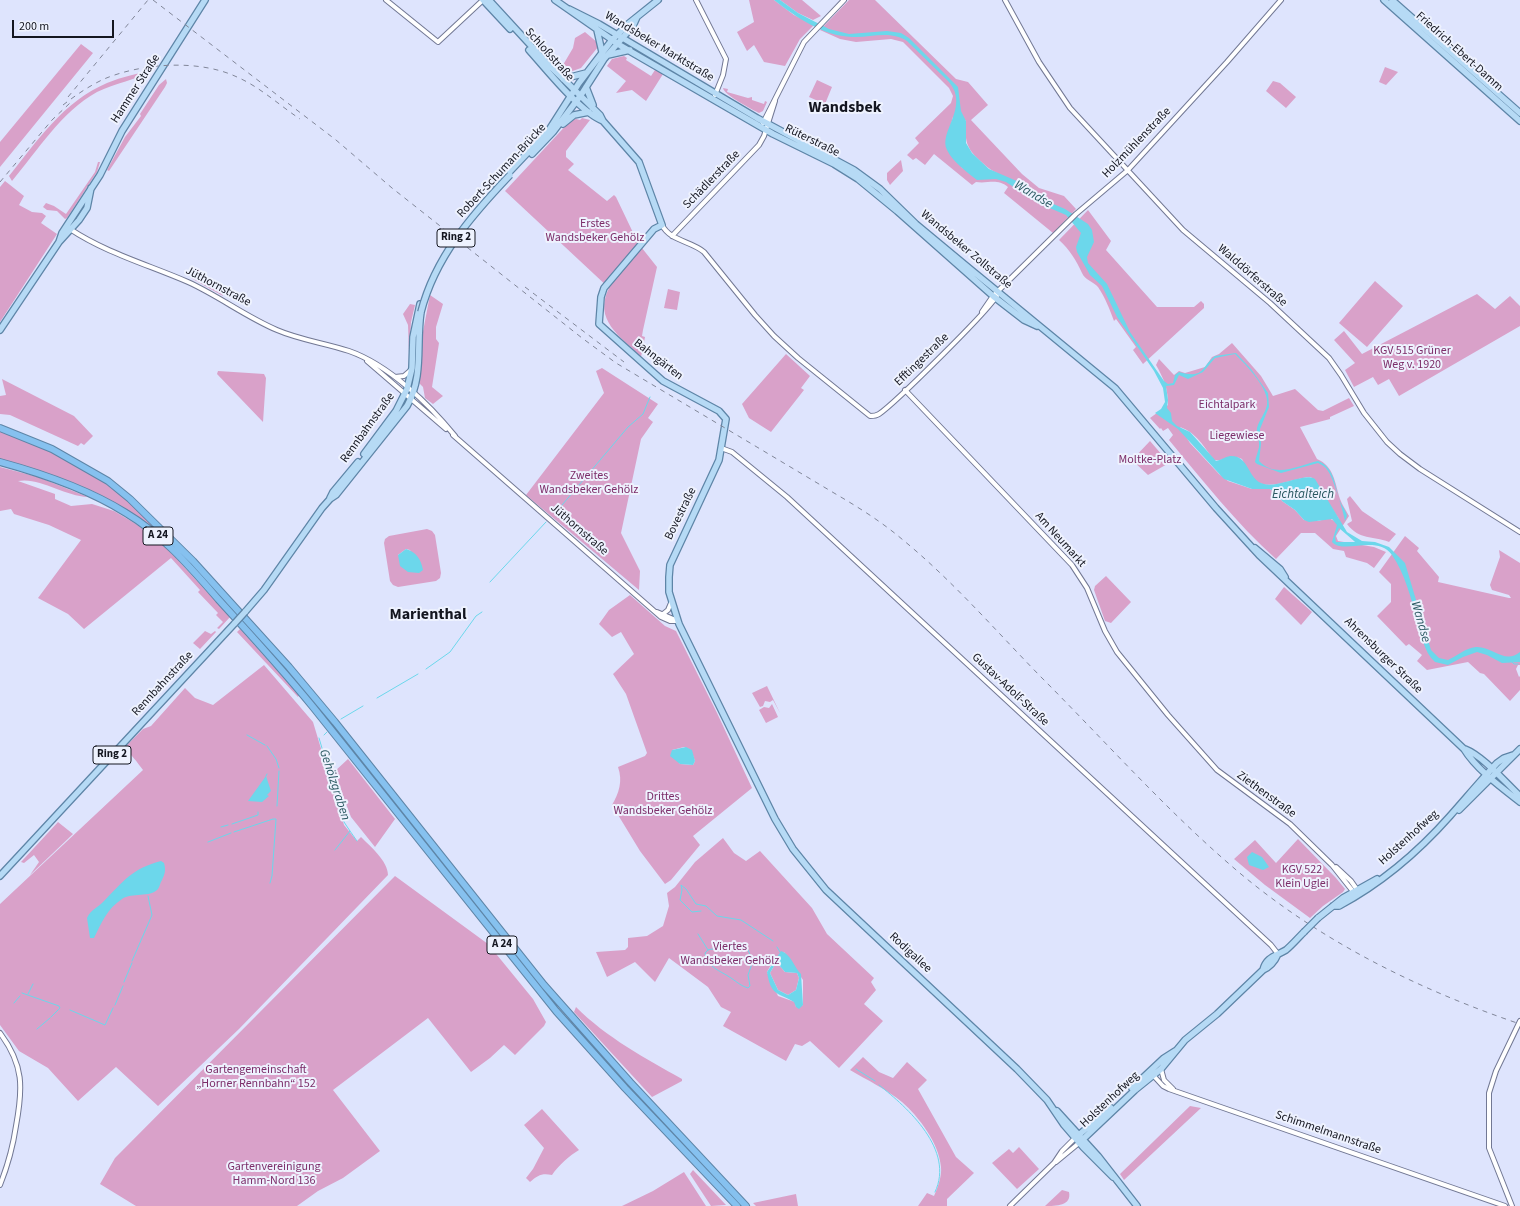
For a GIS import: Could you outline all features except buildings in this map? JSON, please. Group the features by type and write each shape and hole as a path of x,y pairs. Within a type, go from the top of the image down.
{"highway":[{"name":"A 24","path":"0,428 58,452 104,479 130,500 193,561 285,663 330,716 544,985 630,1082 746,1206"},
{"name":"A 24","path":"0,462 44,475 108,502 144,525 173,551 298,689 556,1010 625,1088 737,1206"}],"main road":[{"name":"Hammer Straße","path":"0,330 68,228 87,208 92,188 122,131 204,2 210,0"},
{"name":"Schloßstraße","path":"485,0 581,96 591,110"},
{"name":"Schloßstraße","path":"485,0 571,96 600,115 603,121 639,162 662,225"},
{"name":"Wandsbeker Marktstraße","path":"555,0 615,41 714,96"},
{"name":"Ring 2","path":"615,41 638,17 658,0"},
{"name":"Friedrich-Ebert-Damm","path":"1384,0 1520,121"},
{"name":"Friedrich-Ebert-Damm","path":"1392,0 1520,113"},
{"name":"Wandsbeker Marktstraße","path":"569,9 576,11 714,96"},
{"path":"596,28 600,39 602,52"},
{"name":"Robert-Schuman-Brücke","path":"509,174 553,132 581,96 615,41"},
{"name":"Robert-Schuman-Brücke","path":"406,392 412,368 413,337 419,312 430,283 449,249 478,210 549,130 586,73 602,52 615,41"},
{"path":"607,56 630,50"},
{"path":"563,79 586,73"},
{"path":"553,132 574,115 591,110 586,87"},
{"name":"Rüterstraße","path":"714,96 765,128 852,175 897,211"},
{"name":"Rüterstraße","path":"765,128 843,164 878,187"},
{"name":"Wandsbeker Zollstraße","path":"878,187 921,228 1042,329 1097,372 1121,394"},
{"name":"Wandsbeker Zollstraße","path":"897,211 994,297 1024,320 1042,329"},
{"path":"607,332 600,316 604,288 654,229 662,225"},
{"name":"Hammer Straße","path":"0,336 27,294 29,288"},
{"name":"Robert-Schuman-Brücke","path":"412,396 418,367 419,312"},
{"name":"Bahngärten","path":"600,316 600,326 663,381 719,411 726,418"},
{"name":"Rennbahnstraße","path":"0,876 264,590 330,499 333,492 380,433 406,392"},
{"name":"Ahrensburger Straße","path":"1121,394 1216,508 1252,546 1280,569 1286,579 1464,749 1468,755 1520,796"},
{"name":"Rennbahnstraße","path":"330,499 336,495 402,413 412,396"},
{"name":"Bovestraße","path":"678,621 671,603 669,577 672,561 715,468 721,448 726,418"},
{"name":"Rodigallee","path":"678,621 767,804 793,849 826,890 992,1045 1080,1134 1136,1206"},
{"name":"Holstenhofweg","path":"1079,1144 1151,1074 1164,1058 1177,1049 1263,970 1264,964 1272,956 1287,949 1318,918 1333,906 1339,906 1356,892 1374,885 1408,857 1492,774 1508,763 1513,755 1520,749"},
{"name":"Ahrensburger Straße","path":"1492,774 1520,802"},
{"name":"Holstenhofweg","path":"1075,1138 1151,1074 1161,1069 1177,1049"},
{"name":"Rodigallee","path":"1052,1107 1079,1144 1113,1177"}],"street":[{"path":"386,0 438,42 485,0"},
{"path":"696,0 726,59 723,75 714,96"},
{"name":"Schädlerstraße","path":"672,236 747,159 765,128 770,105 775,101 796,54 816,28 844,0"},
{"name":"Walddörferstraße","path":"1005,0 1037,58 1064,100 1183,230 1245,281 1318,346 1338,369 1372,425 1400,454 1520,532"},
{"name":"Holzmühlenstraße","path":"994,297 1076,214 1128,170 1227,62 1281,0"},
{"name":"Schloßstraße","path":"662,225 672,236"},
{"name":"Jüthornstraße","path":"68,228 100,246 192,284 277,330 309,342 351,352 380,366 394,377 406,392"},
{"name":"Efftingestraße","path":"672,236 695,245 704,252 774,336 866,414 872,416 880,413 971,326 994,297"},
{"name":"Jüthornstraße","path":"363,358 442,421 455,436 653,610 667,621 678,621"},
{"path":"394,377 406,375 412,368"},
{"name":"Am Neumarkt","path":"905,390 1072,565 1087,589 1105,631 1117,652 1190,740"},
{"name":"Gustav-Adolf-Straße","path":"721,448 732,452 787,497 1264,938 1278,954"},
{"path":"662,614 668,610 671,603"},
{"name":"Jüthornstraße","path":"653,610 678,621"},
{"name":"Ziethenstraße","path":"1190,740 1217,770 1237,786 1280,815 1332,865 1356,892"},
{"path":"1512,1206 1489,1148 1489,1093 1496,1071 1520,1021"},
{"path":"0,1033 16,1058 21,1087 21,1099 13,1147 0,1185"},
{"path":"1161,1069 1165,1082 1176,1091"},
{"name":"Schimmelmannstraße","path":"1151,1074 1165,1087 1505,1206"},
{"name":"Holstenhofweg","path":"1054,1164 1062,1151 1075,1138"},
{"name":"Holstenhofweg","path":"1010,1206 1054,1164 1079,1144"}],"green space":[{"path":"749,0 774,0 794,15 814,25 800,39 785,66 764,62 754,45 747,51 737,32 754,22"},
{"path":"780,0 802,0 821,16 813,20 798,13"},
{"path":"849,0 875,0 956,79 968,82 988,105 971,120 1022,174 1039,188 1064,196 1076,209 1053,233 1004,193 1008,187 1004,184 996,182 976,182 972,185 934,154 925,165 916,158 913,160 907,155 919,143 915,138 951,103 953,96 949,88 903,42 891,39 856,42 840,39 820,30","holes":["953,117 964,119 966,121 968,145 973,154 991,170 997,173 962,168 950,128"]},
{"path":"585,32 598,43 598,47 581,68 567,73 560,70 573,48 575,38"},
{"path":"81,44 93,53 0,167 0,142"},
{"path":"624,56 627,58 626,60 651,76 655,70 663,74 646,101 632,90 616,93 626,81 607,66 612,59"},
{"path":"1385,67 1398,72 1386,85 1379,82"},
{"path":"154,70 97,92 84,100 51,132 12,181 9,176 30,149 52,123 77,100 107,83 130,75"},
{"path":"166,79 167,83 165,87 109,171 107,170 125,137 141,116 140,114 159,85"},
{"path":"817,80 832,87 825,104 809,97"},
{"path":"1273,81 1280,83 1296,97 1286,108 1266,91"},
{"path":"723,88 728,89 727,92 748,98 752,97 752,100 764,104 765,101 767,102 763,111 759,113 733,98 725,91"},
{"name":"Erstes Wandsbeker Gehölz","path":"582,118 590,120 566,151 566,157 574,164 568,170 607,201 614,195 616,197 638,243 657,267 643,330 642,336 645,337 641,357 611,327 604,309 605,299 609,288 505,191 571,120 580,120"},
{"path":"901,160 903,171 890,185 887,180 887,173"},
{"path":"98,162 100,162 97,172 67,218 65,219 57,211 47,210 43,207 46,203 54,206 66,214 95,172"},
{"path":"5,181 24,196 19,205 32,212 42,213 46,216 41,223 57,234 0,322 0,187"},
{"path":"1088,210 1111,241 1106,250 1157,307 1194,307 1201,301 1204,304 1204,308 1143,364 1133,350 1136,347 1116,319 1114,321 1105,299 1098,287 1083,275 1072,255 1059,240"},
{"path":"199,269 222,293 223,296 191,278"},
{"path":"1375,281 1403,306 1367,347 1339,323"},
{"path":"668,289 680,292 677,310 664,308"},
{"name":"KGV 515 Grüner Weg v. 1920","path":"1477,294 1495,309 1510,296 1520,306 1520,326 1399,396 1389,379 1378,385 1373,377 1354,387 1345,370 1355,363 1334,340 1344,331 1362,354"},
{"path":"430,295 443,304 436,327 436,339 439,343 432,387 443,396 433,404 425,398 423,387 419,383 421,342"},
{"path":"410,304 415,305 411,322 409,353 408,325 403,314"},
{"name":"Eichtalpark","path":"1232,343 1261,376 1273,396 1295,389 1318,410 1323,411 1349,398 1354,406 1330,417 1330,419 1300,427 1317,459 1327,466 1333,476 1341,501 1349,516 1336,536 1338,541 1374,547 1386,552 1374,568 1367,563 1346,557 1344,551 1333,549 1315,533 1301,533 1276,559 1234,517 1169,440 1173,435 1168,428 1163,431 1150,418 1168,405 1165,384 1156,365 1159,359 1174,375 1179,371 1185,373 1205,367 1212,357 1219,354","holes":["1180,427 1200,441 1214,460 1221,460 1230,457 1242,459 1253,479 1259,483 1273,485 1311,477 1339,519 1336,522 1329,518 1318,521 1304,520 1295,510 1282,501 1279,495 1270,489 1252,489 1228,481 1219,474 1190,443"]},
{"path":"786,354 810,376 801,388 804,390 771,432 749,418 742,404"},
{"name":"Zweites Wandsbeker Gehölz","path":"602,368 658,404 648,418 653,422 641,439 621,533 640,571 639,590 526,495 604,393 596,371"},
{"path":"218,371 264,374 266,378 263,422 217,374"},
{"path":"2,379 74,416 93,436 84,445 81,443 78,446 10,415 0,414 0,396 6,395"},
{"path":"0,430 62,457 92,474 120,493 200,571 224,599 222,600 136,516 104,498 87,491 0,460"},
{"name":"Moltke-Platz","path":"1150,441 1169,463 1148,475 1132,460"},
{"path":"0,467 38,477 88,497 70,494 35,482 26,480 18,481 55,494 55,499 71,506 92,504 114,511 136,524 154,537 174,556 230,617 219,629 217,628 223,622 216,615 218,613 198,592 200,590 171,558 84,629 68,614 38,598 81,540 49,525 14,514 11,509 0,511"},
{"path":"1350,496 1362,511 1396,534 1389,542 1366,537 1357,533 1347,524 1352,521 1347,499"},
{"path":"427,529 432,531 435,535 441,573 440,578 436,581 398,587 393,585 390,581 384,543 385,539 389,536","holes":["406,549 410,550 419,573 398,555"]},
{"path":"1405,536 1419,548 1417,551 1439,577 1438,582 1511,598 1509,595 1492,590 1490,585 1500,557 1499,550 1520,563 1520,665 1518,665 1516,669 1519,677 1520,676 1520,690 1510,701 1484,674 1480,673 1468,662 1427,670 1417,661 1422,655 1409,644 1406,646 1377,616 1391,602 1391,584 1379,572"},
{"path":"1106,576 1131,602 1111,623 1105,621 1094,590 1095,586"},
{"path":"1284,587 1312,612 1301,625 1275,599"},
{"name":"Drittes Wandsbeker Gehölz","path":"630,595 665,626 676,631 752,788 693,836 700,845 671,880 665,884 640,851 612,805 620,787 618,767 645,756 647,753 626,694 613,674 634,654 621,632 612,637 599,624 609,610","holes":["684,747 691,750 695,761 693,765 680,764 672,750"]},
{"path":"240,629 299,695 298,697 237,632"},
{"path":"205,631 211,634 215,631 216,632 200,649 193,643"},
{"path":"264,665 313,722 344,825 357,841 361,837 378,854 385,864 388,875 239,1029 158,1106 116,1067 78,1101 48,1068 19,1051 0,1025 0,904 143,770 124,748 143,729 151,726 185,688 195,698 213,705"},
{"path":"767,686 780,713 773,700 770,702 765,701 763,706 760,707 752,693"},
{"path":"772,704 778,717 766,723 759,710 764,707 769,708"},
{"path":"348,759 395,819 375,847 351,817 334,772"},
{"path":"58,822 73,834 30,875 39,862 34,855 24,863 21,862"},
{"name":"Viertes Wandsbeker Gehölz","path":"723,838 734,853 746,861 760,851 812,908 827,934 874,978 871,982 876,990 864,1004 883,1021 839,1068 810,1041 802,1046 795,1044 786,1061 723,1026 731,1012 721,1007 708,987 669,958 655,982 635,962 607,977 596,952 625,950 628,947 628,938 647,936 663,926 669,906 667,893 675,887 695,862","holes":["784,952 803,980 803,1005 796,1007 795,1002 778,996 767,972 772,963"]},
{"name":"KGV 522 Klein Uglei","path":"1298,839 1345,889 1310,918 1265,885 1234,859 1255,840 1276,863"},
{"path":"395,876 488,944 533,999 546,1022 544,1026 515,1055 504,1045 471,1072 428,1018 333,1090 380,1151 343,1178 318,1191 297,1206 136,1206 100,1184 115,1158"},
{"path":"779,965 785,972 797,973 799,978 796,990 788,995 778,990 770,973 774,966"},
{"path":"576,1007 613,1038 682,1079 682,1081 652,1097 574,1012"},
{"path":"863,1057 879,1072 893,1078 907,1062 927,1080 918,1089 956,1157 974,1173 947,1199 947,1206 918,1206 927,1193 934,1196 938,1185 941,1167 936,1149 927,1131 915,1115 902,1102 850,1070"},
{"path":"1190,1106 1201,1108 1124,1180 1120,1174"},
{"path":"542,1109 579,1150 564,1161 552,1175 540,1175 530,1182 526,1178 533,1169 544,1148 524,1125"},
{"path":"1019,1147 1039,1169 1017,1189 992,1163 1009,1149 1013,1153"},
{"path":"693,1170 726,1205 711,1206 690,1174"},
{"path":"684,1172 706,1206 622,1206 653,1191"},
{"path":"1062,1190 1069,1192 1069,1197 1066,1203 1045,1206"},
{"path":"796,1194 798,1206 756,1206 753,1203"}],"water":[{"path":"774,0 780,0 798,13 829,29 849,34 887,31 901,33 909,38 958,87 961,111 966,121 966,143 972,153 989,169 1019,182 1042,199 1065,209 1088,224 1092,230 1094,242 1087,257 1088,263 1107,284 1130,332 1164,381 1168,384 1173,383 1175,375 1179,372 1187,374 1198,373 1215,356 1236,353 1251,369 1268,393 1269,407 1260,429 1261,444 1259,461 1273,469 1280,470 1295,468 1318,461 1331,472 1339,498 1327,470 1318,463 1281,473 1255,462 1259,449 1257,428 1266,408 1267,399 1261,385 1245,364 1235,354 1215,358 1203,372 1188,379 1179,375 1174,385 1166,386 1168,400 1167,408 1171,413 1172,421 1177,426 1190,432 1216,461 1230,456 1241,459 1258,482 1270,485 1305,477 1315,479 1347,532 1362,541 1375,542 1389,547 1405,563 1431,650 1439,658 1448,660 1465,650 1482,647 1509,657 1520,652 1520,662 1502,663 1487,655 1477,652 1448,665 1435,662 1425,648 1410,595 1401,570 1392,555 1386,549 1370,545 1344,547 1337,545 1332,542 1337,525 1332,519 1309,522 1304,520 1295,510 1282,501 1279,495 1270,489 1252,489 1224,479 1178,429 1155,413 1161,409 1165,402 1163,388 1154,371 1117,317 1102,286 1090,275 1077,252 1076,247 1081,233 1066,215 1038,203 1006,182 996,179 977,180 953,159 947,150 945,143 946,135 955,110 956,101 955,91 949,82 907,41 887,35 859,37 841,36 810,24","holes":["1339,528 1355,542 1336,542 1335,537"]},
{"path":"1339,500 1347,516 1345,521 1344,517"},
{"path":"406,549 413,552 421,562 423,570 419,573 408,572 400,566 398,555"},
{"path":"686,747 692,750 695,761 693,765 680,764 670,756 672,750"},
{"path":"266,776 271,791 267,795 269,796 262,802 248,801"},
{"path":"1252,852 1262,857 1269,867 1263,870 1249,865 1247,857"},
{"path":"161,861 164,863 165,872 158,889 155,892 122,899 112,907 102,921 94,938 90,938 87,918 90,913 129,876 142,868"},
{"path":"781,951 790,958 801,974 803,1005 799,1009 796,1007 794,1002 773,989 767,972","holes":["779,965 785,972 797,973 799,978 796,990 788,995 778,990 770,973 774,966"]}],"waterway":[{"name":"Gehölzgraben","path":"557,511 628,427 643,414 650,397"},
{"name":"Gehölzgraben","path":"490,582 546,522"},
{"name":"Gehölzgraben","path":"426,669 450,652 476,616 482,612"},
{"path":"1512,662 1514,664 1518,664"},
{"name":"Gehölzgraben","path":"377,698 418,674"},
{"name":"Gehölzgraben","path":"341,719 363,706"},
{"name":"Gehölzgraben","path":"324,735 327,732"},
{"path":"247,735 265,745"},
{"name":"Gehölzgraben","path":"319,738 344,822 350,831 335,850"},
{"path":"267,746 276,759 279,768"},
{"path":"277,806 279,771"},
{"path":"232,824 258,815 258,812"},
{"path":"234,832 276,819 272,876 270,883"},
{"path":"221,827 228,825"},
{"path":"350,831 357,841"},
{"path":"208,842 231,833"},
{"path":"701,911 692,912 680,900 682,890 681,885 686,889 696,904 706,906 717,916 741,920 773,941"},
{"path":"132,961 152,915 148,896"},
{"path":"698,934 708,950"},
{"path":"739,945 747,948 753,961 748,975 750,986 748,988 715,968 706,958 705,953 708,950 739,945"},
{"path":"777,947 780,952"},
{"path":"124,982 132,963"},
{"path":"28,994 33,984"},
{"path":"115,1005 123,986"},
{"path":"22,993 59,1006 60,1008 51,1017"},
{"path":"14,1003 20,996"},
{"path":"70,1010 105,1025 113,1008"},
{"path":"37,1029 50,1018"},
{"path":"856,1069 875,1081"},
{"path":"879,1085 891,1094 915,1118 934,1146 939,1161 940,1176 935,1192"}],"railway":[{"path":"68,97 148,0"},
{"path":"153,0 336,140 392,188 582,338 616,363 852,504 895,533 957,589 1136,775 1185,823 1235,869 1267,895 1334,940 1370,960 1444,995 1520,1024"},
{"path":"63,105 78,94 104,79 135,69 170,65 206,67 222,71 245,81 262,91 300,119"},
{"path":"0,182 52,120 70,103"},
{"path":"525,287 624,362"}],"district":[{"name":"Wandsbek","path":"845,108"},
{"name":"Marienthal","path":"428,615"}],"water label":[{"name":"Wandse","path":"1033,195"},
{"name":"Eichtalteich","path":"1303,495"},
{"name":"Wandse","path":"1420,622"}],"park label":[{"name":"Liegewiese","path":"1237,436"},
{"name":"Gartengemeinschaft „Horner Rennbahn“ 152","path":"256,1077"},
{"name":"Gartenvereinigung Hamm-Nord 136","path":"274,1174"}]}
